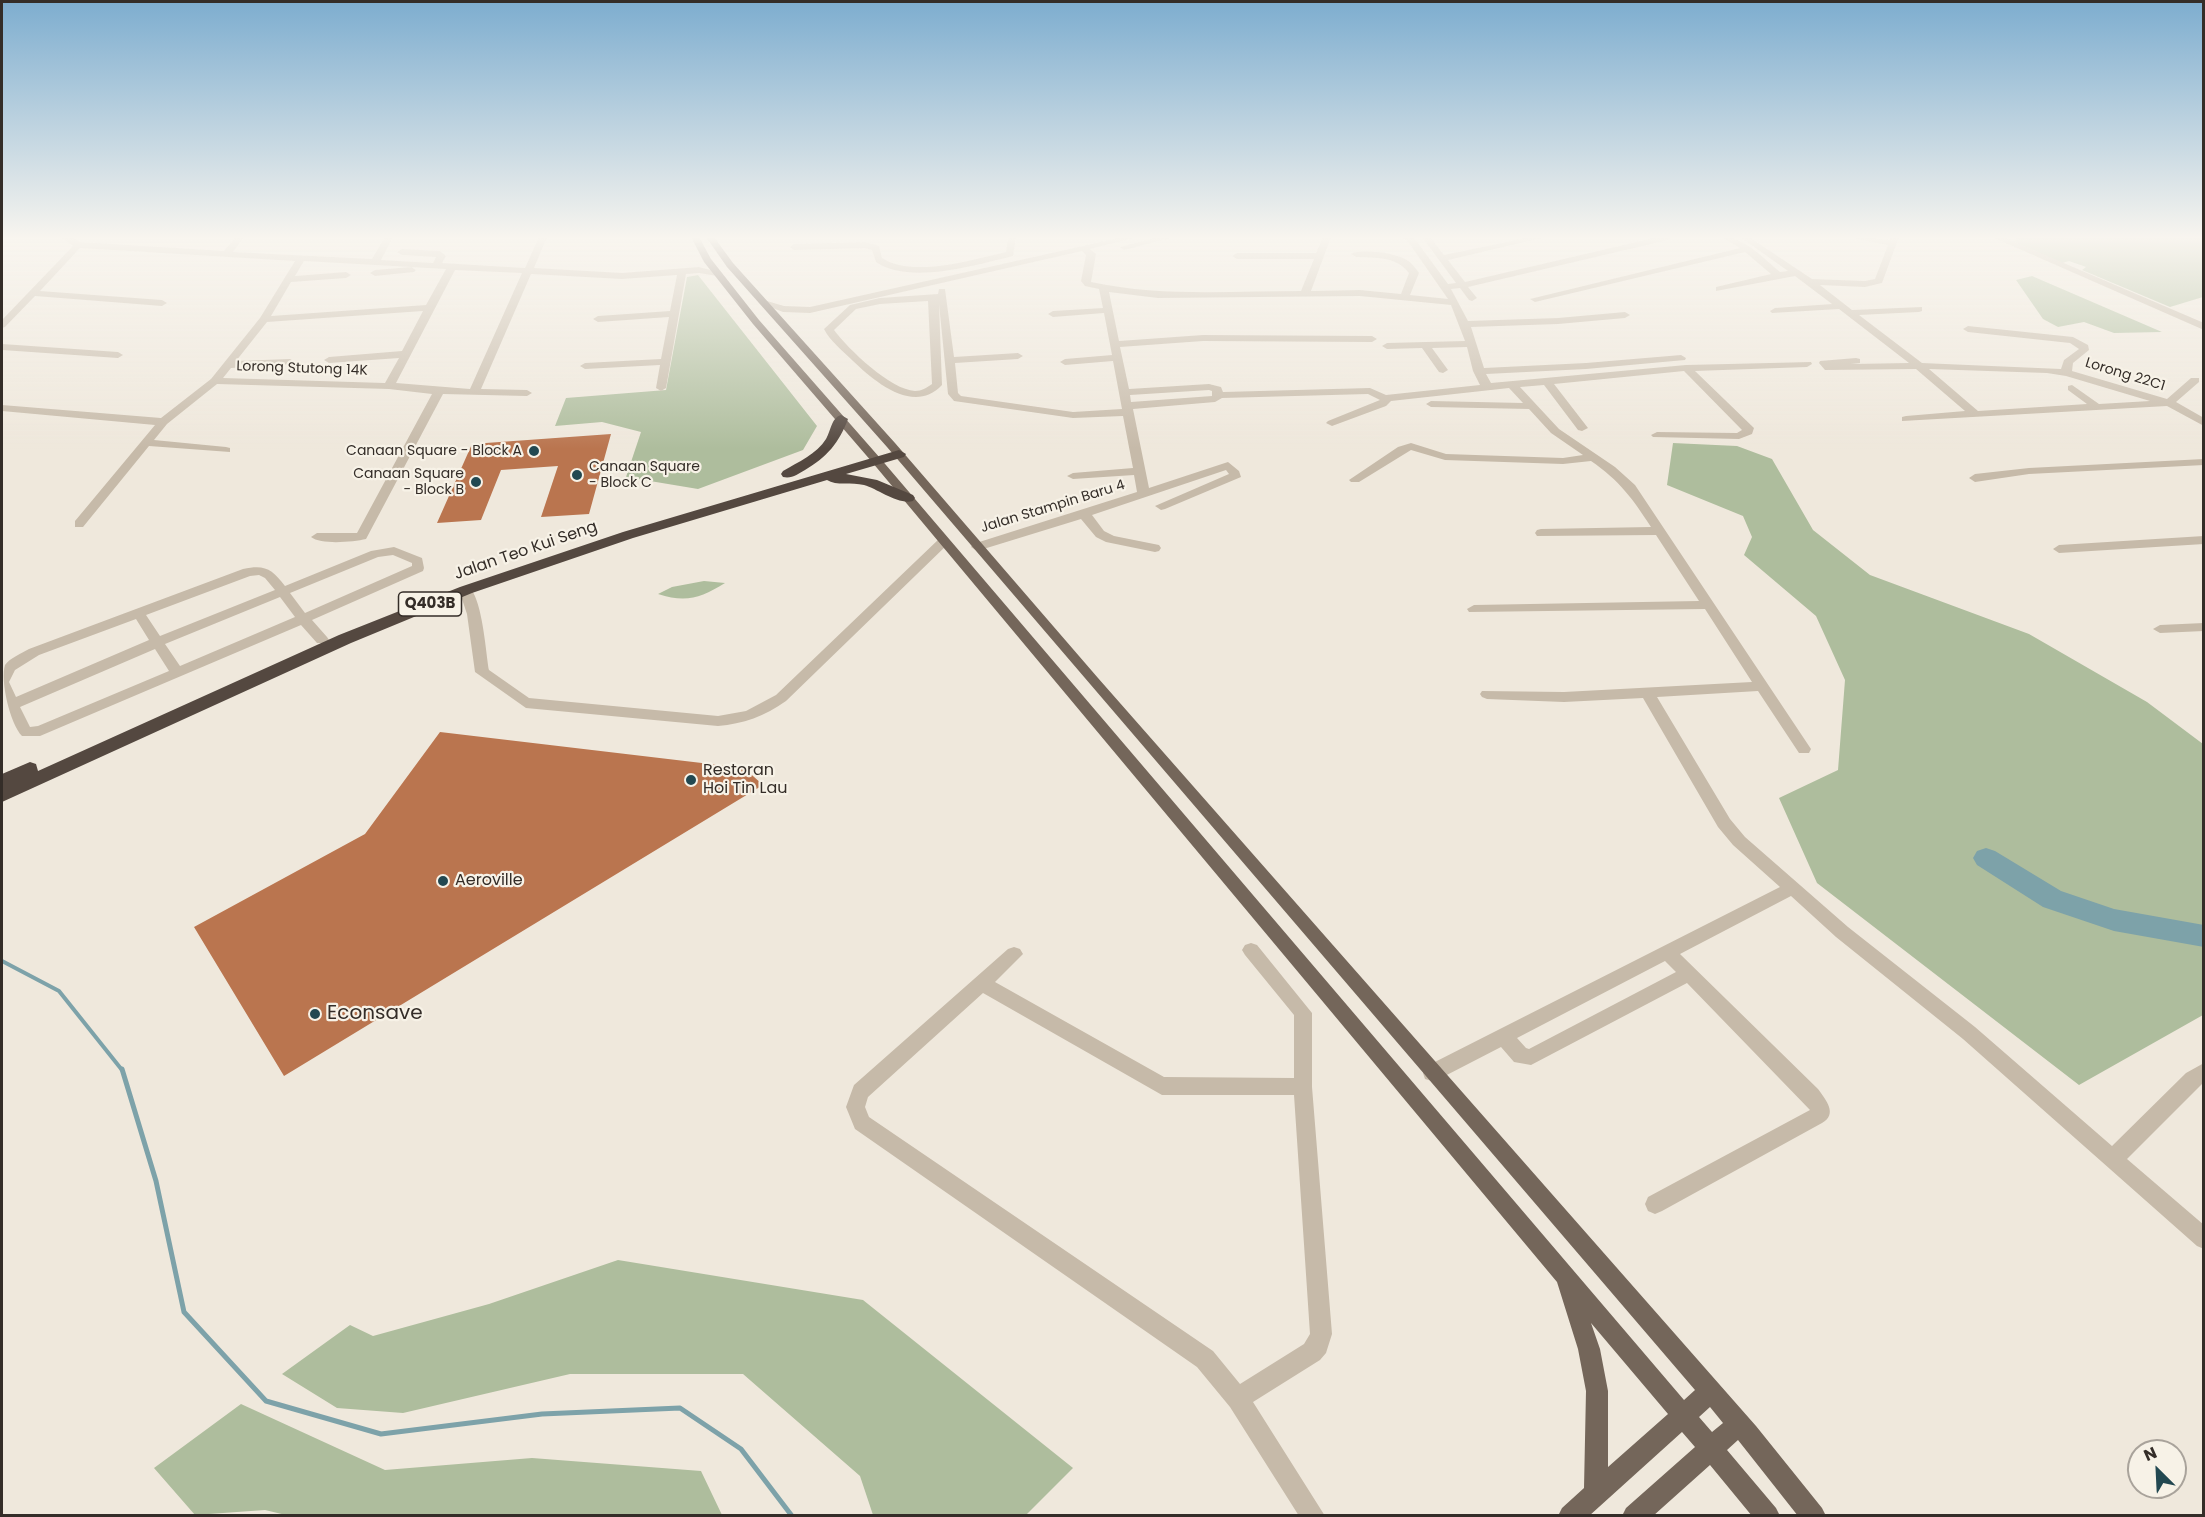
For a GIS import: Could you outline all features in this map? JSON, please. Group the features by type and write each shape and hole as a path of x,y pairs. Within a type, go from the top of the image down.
{"highway":[{"path":"791,479 835,440 841,418"},
{"name":"Q403B","path":"872,455 895,450"},
{"name":"Jalan Teo Kui Seng","path":"2,781 322,640 444,589 547,550 872,455"},
{"path":"791,479 855,478 908,498"},
{"name":"Jalan Teo Kui Seng","path":"2,795 345,639 466,590 791,479"}],"main road":[{"path":"747,308 1767,1515"},
{"path":"770,308 1739,1424 1814,1515"},
{"path":"1564,1275 1588,1349 1597,1392 1596,1492"},
{"path":"1570,1515 1710,1392"},
{"path":"1634,1515 1739,1424"}],"street":[{"path":"2,325 18,308"},
{"path":"79,524 163,422 215,381 271,308"},
{"path":"264,319 431,308"},
{"path":"389,386 431,308"},
{"path":"474,392 511,308"},
{"path":"661,388 676,308"},
{"path":"779,308 810,310"},
{"path":"788,328 797,315 820,308"},
{"path":"852,308 829,329 831,333 873,374 899,390 924,393 937,385 932,308"},
{"path":"944,308 954,394 958,399 1073,415 1215,399 1219,395 1370,391 1385,398 1547,382 1684,363"},
{"path":"1456,308 1465,324 1478,371 1487,387"},
{"path":"1843,308 1919,366 1975,414"},
{"path":"2160,308 2204,327"},
{"path":"1775,311 1919,309"},
{"path":"1053,314 1109,310"},
{"name":"Jalan Stampin Baru 4","path":"977,546 1144,495 1109,310"},
{"path":"597,319 675,314"},
{"path":"1465,324 1558,321 1625,315"},
{"name":"Lorong 22C1","path":"1968,328 2073,340 2084,347 2068,362 2067,374 2169,404 2204,423"},
{"path":"1115,344 1203,338 1372,339"},
{"path":"1387,345 1469,344"},
{"path":"1425,345 1443,370"},
{"path":"2,347 118,356"},
{"path":"329,360 406,354"},
{"path":"950,360 1018,356"},
{"path":"1065,362 1118,358"},
{"path":"226,365 290,362"},
{"path":"585,366 666,362"},
{"path":"1856,362 1824,363 1829,368 1919,366 2047,370 2067,374"},
{"path":"1478,371 1684,363 1807,364"},
{"path":"1657,435 1739,436 1748,432 1748,428 1684,363"},
{"path":"1906,419 1939,415 2169,404 2195,380"},
{"name":"Lorong Stutong 14K","path":"215,381 527,393"},
{"path":"1547,382 1582,428"},
{"path":"1512,385 1555,431 1611,469 1631,488 1804,749"},
{"path":"1125,392 1209,387 1216,389 1219,395"},
{"path":"2072,388 2098,408"},
{"path":"317,537 362,536 439,391"},
{"path":"1332,423 1382,404 1385,398"},
{"path":"1431,404 1530,406"},
{"path":"2,408 163,422"},
{"path":"148,443 226,450"},
{"path":"1355,480 1402,449 1411,446 1444,457 1563,461 1593,457"},
{"path":"1975,478 2029,471 2204,462"},
{"path":"1144,495 1228,465 1235,473 1234,477 1161,506"},
{"path":"1073,476 1140,471"},
{"path":"1084,514 1100,534 1110,539 1155,548"},
{"path":"1541,533 1658,531"},
{"path":"2059,549 2204,540"},
{"path":"466,590 474,614 482,672 526,703 718,721 732,720 752,715 781,698 944,541"},
{"path":"11,705 158,642 281,592 387,551 394,551 418,561 418,568 303,619 40,731 27,732 21,726 11,705 2,683 10,667 34,652 248,572 260,571 270,575 281,592 303,619 322,640"},
{"path":"1474,609 1709,605"},
{"path":"138,612 177,673"},
{"path":"2160,630 2204,627"},
{"path":"1487,694 1564,697 1762,686"},
{"path":"1647,693 1724,823 1739,841 1842,932 1969,1033 2204,1239"},
{"path":"1432,1072 1792,888"},
{"path":"1238,1399 1312,1352 1318,1346 1321,1334 1303,1087 1303,1013 1251,950"},
{"path":"1655,1204 1815,1118 1820,1114 1821,1109 1811,1095 1667,952"},
{"path":"1014,954 983,984 861,1090 856,1098 855,1107 862,1123 1205,1359 1238,1399 1313,1515"},
{"path":"1503,1036 1521,1056 1532,1057 1688,974"},
{"path":"983,984 1162,1086 1303,1087"},
{"path":"2113,1159 2176,1095 2204,1071"}],"green space":[{"path":"681,308 724,308 817,426 803,450 698,489 626,477 641,432 602,422 555,426 566,398 666,390"},
{"path":"2035,308 2106,308 2162,332 2114,333 2084,322 2058,327 2043,319"},
{"path":"1673,443 1737,446 1772,459 1813,530 1870,575 2029,634 2147,702 2203,744 2203,1015 2079,1085 1817,883 1779,798 1838,770 1845,680 1816,616 1744,555 1752,537 1743,516 1667,485"},
{"path":"704,581 725,583 693,598 668,597 658,594 672,587"},
{"path":"618,1260 863,1300 1073,1468 1026,1515 873,1515 860,1476 743,1374 570,1374 403,1413 337,1408 282,1374 350,1325 373,1336 489,1304"},
{"path":"241,1404 385,1470 532,1458 701,1471 722,1515 290,1516 265,1510 195,1515 154,1468"}],"building":[{"path":"611,434 589,514 541,517 558,466 501,470 481,520 437,523 472,444"},
{"name":"Aeroville","path":"440,732 744,768 763,785 284,1076 194,927 365,834"}],"waterway":[{"path":"1986,858 2052,899 2114,920 2204,936"},
{"path":"2,961 59,991 122,1070"},
{"path":"122,1069 156,1181 184,1312 266,1401 381,1434 542,1414 680,1408 741,1449 792,1516"}],"place":[{"name":"Canaan Square - Block A","path":"534,451"},
{"name":"Canaan Square - Block C","path":"577,475"},
{"name":"Canaan Square - Block B","path":"476,482"},
{"name":"Restoran Hoi Tin Lau","path":"691,780"},
{"name":"Aeroville","path":"443,881"},
{"name":"Econsave","path":"315,1014"}]}
